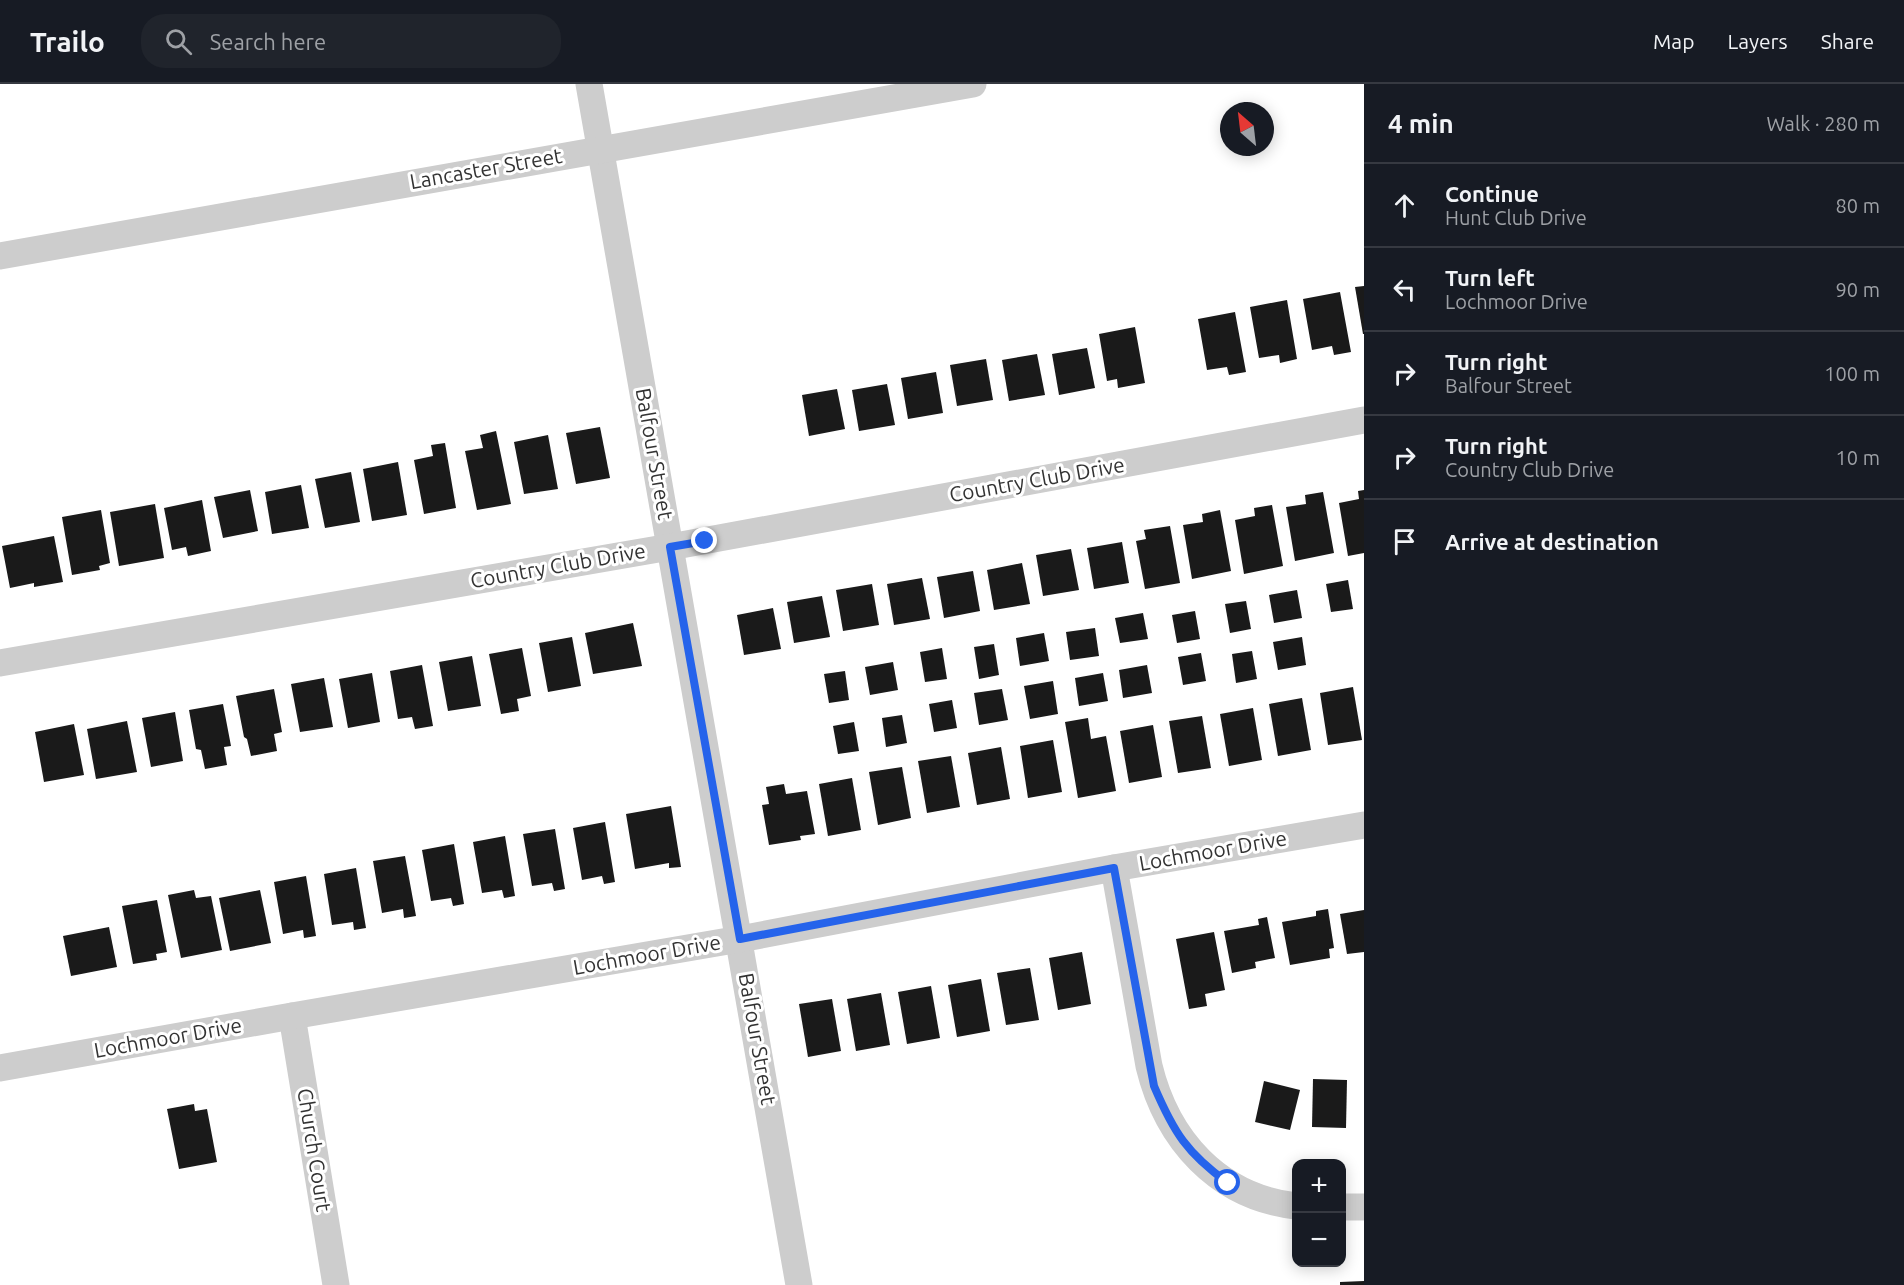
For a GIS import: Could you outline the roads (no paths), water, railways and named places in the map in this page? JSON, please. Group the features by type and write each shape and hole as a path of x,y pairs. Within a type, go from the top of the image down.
{"street":[{"name":"Balfour Street","path":"589,84 799,1285"},
{"name":"Lancaster Street","path":"0,256 973,84"},
{"name":"Country Club Drive","path":"0,663 670,547 1364,420"},
{"name":"Lochmoor Drive","path":"0,1068 740,939 1114,868 1364,825"},
{"path":"1114,868 1149,1065 1154,1086 1167,1118 1184,1143 1198,1158 1228,1183 1263,1198 1292,1205"},
{"name":"Church Court","path":"292,1016 336,1285"},
{"path":"1346,1207 1364,1207"}]}
